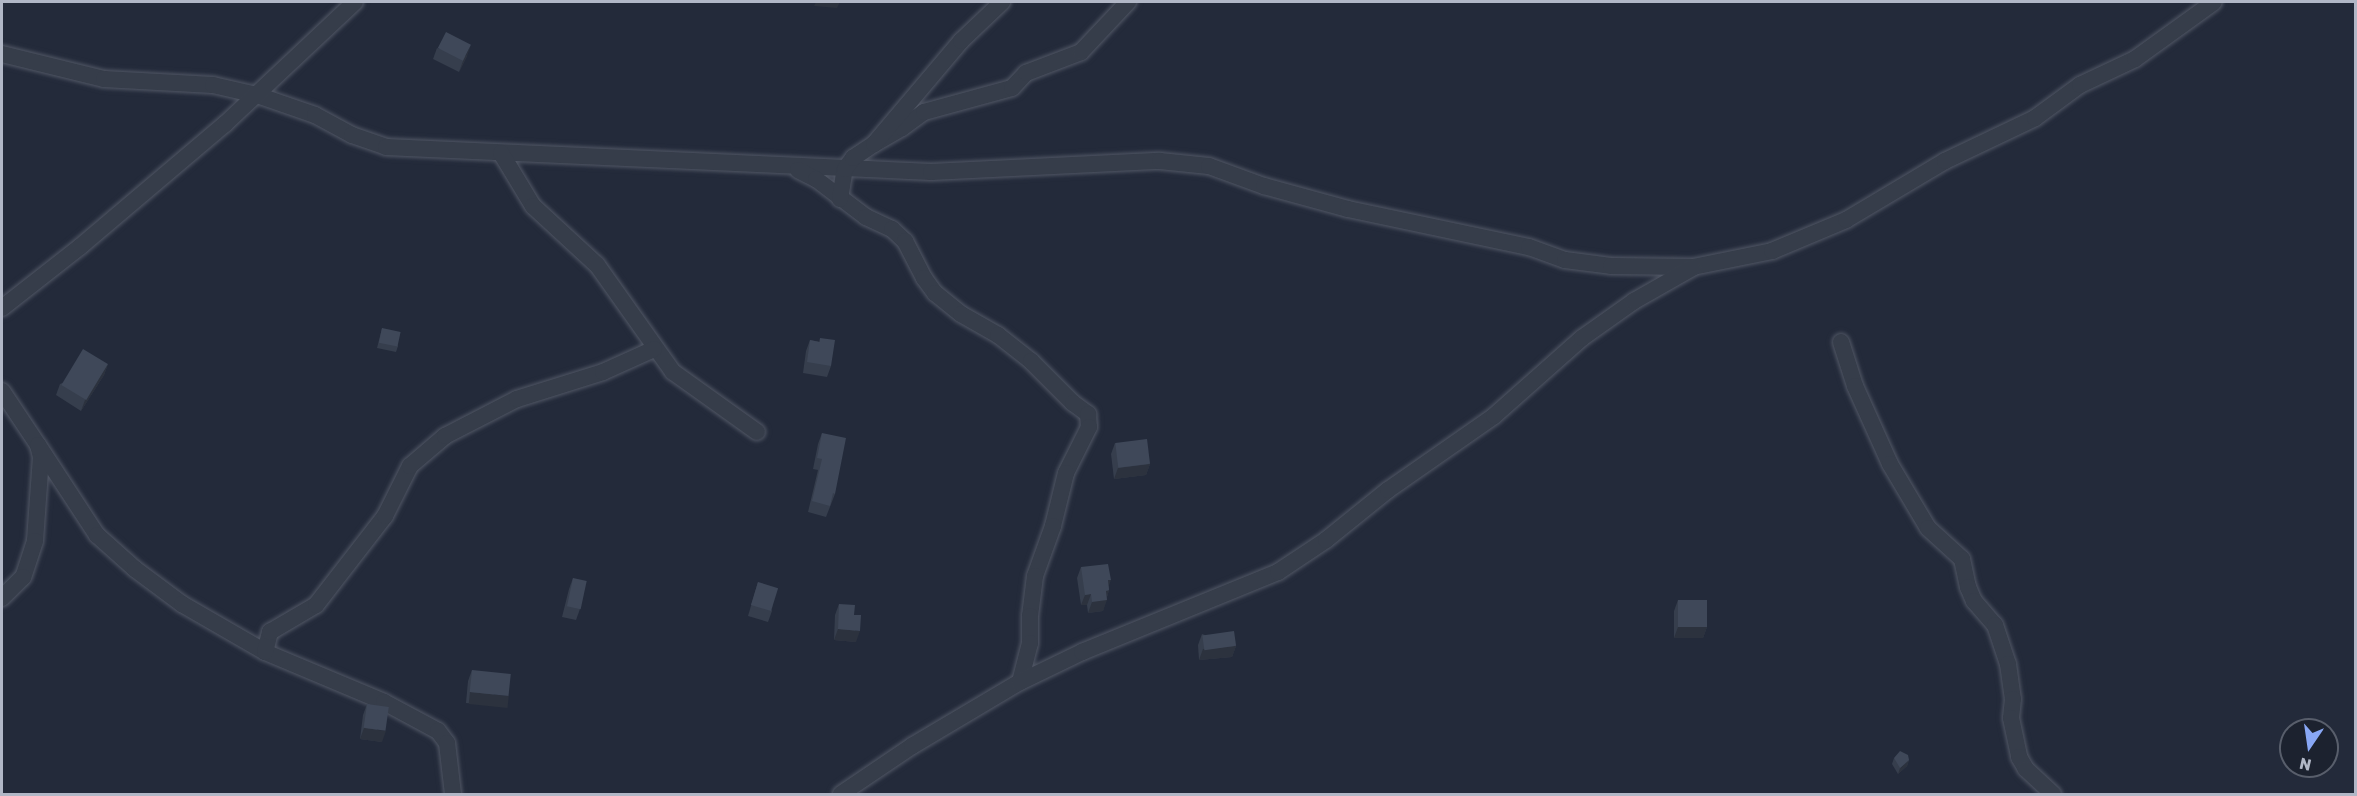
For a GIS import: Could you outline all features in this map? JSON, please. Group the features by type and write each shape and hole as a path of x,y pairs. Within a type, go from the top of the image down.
{"street":[{"path":"2,308 81,246 257,95 355,2"},
{"path":"874,144 954,49 1002,2"},
{"path":"840,199 845,169 853,158 924,112 1012,88 1026,73 1081,52 1109,20 1125,8 1128,2"},
{"path":"2,54 104,79 213,85 257,95 315,115 352,135 386,147 931,172 1160,161 1209,166 1264,186 1348,209 1529,247 1565,260 1611,266 1693,267 1772,251 1846,220 1945,161 2035,118 2080,85 2135,59 2214,2"},
{"path":"501,153 533,206 597,265 654,349 673,372 757,432"},
{"path":"791,167 806,173 866,217 892,229 905,241 924,278 935,293 961,314 998,335 1015,348 1088,414 1089,427 1066,472 1053,526 1035,576 1030,616 1030,643 1020,682"},
{"path":"841,795 912,746 1020,682 1082,651 1278,572 1326,540 1388,490 1494,416 1582,338 1634,301 1693,267"},
{"path":"1841,342 1855,386 1890,464 1928,528 1962,559 1974,601 1995,625 2008,664 2013,699 2011,718 2019,757 2026,769 2052,790 2053,795"},
{"path":"265,652 270,632 316,605 385,516 410,466 445,436 516,399 603,372 654,349"},
{"path":"2,391 97,535 135,569 182,604 265,652 384,702 438,730 447,743 453,795"},
{"path":"2,598 23,577 35,541 41,457 38,445"}],"building":[{"path":"446,32 471,45 463,61 438,48"},
{"path":"382,328 401,332 397,347 379,343"},
{"path":"820,338 835,340 831,366 807,362 810,340 820,342"},
{"path":"83,349 108,364 86,400 61,385"},
{"path":"822,433 846,438 835,494 833,493 830,506 812,501 822,459 817,458"},
{"path":"1147,439 1150,464 1118,468 1115,443"},
{"path":"1108,564 1111,580 1108,580 1107,600 1092,602 1091,594 1085,595 1081,567"},
{"path":"573,578 587,581 581,609 567,606"},
{"path":"758,582 778,588 771,611 751,605"},
{"path":"1678,600 1707,600 1707,627 1678,627"},
{"path":"839,604 855,605 854,615 861,615 860,631 838,629"},
{"path":"1234,631 1236,646 1204,650 1202,635"},
{"path":"472,670 511,674 508,696 470,692"},
{"path":"367,704 389,707 385,731 364,728"},
{"path":"1900,751 1908,755 1909,760 1900,768 1894,758"}]}
